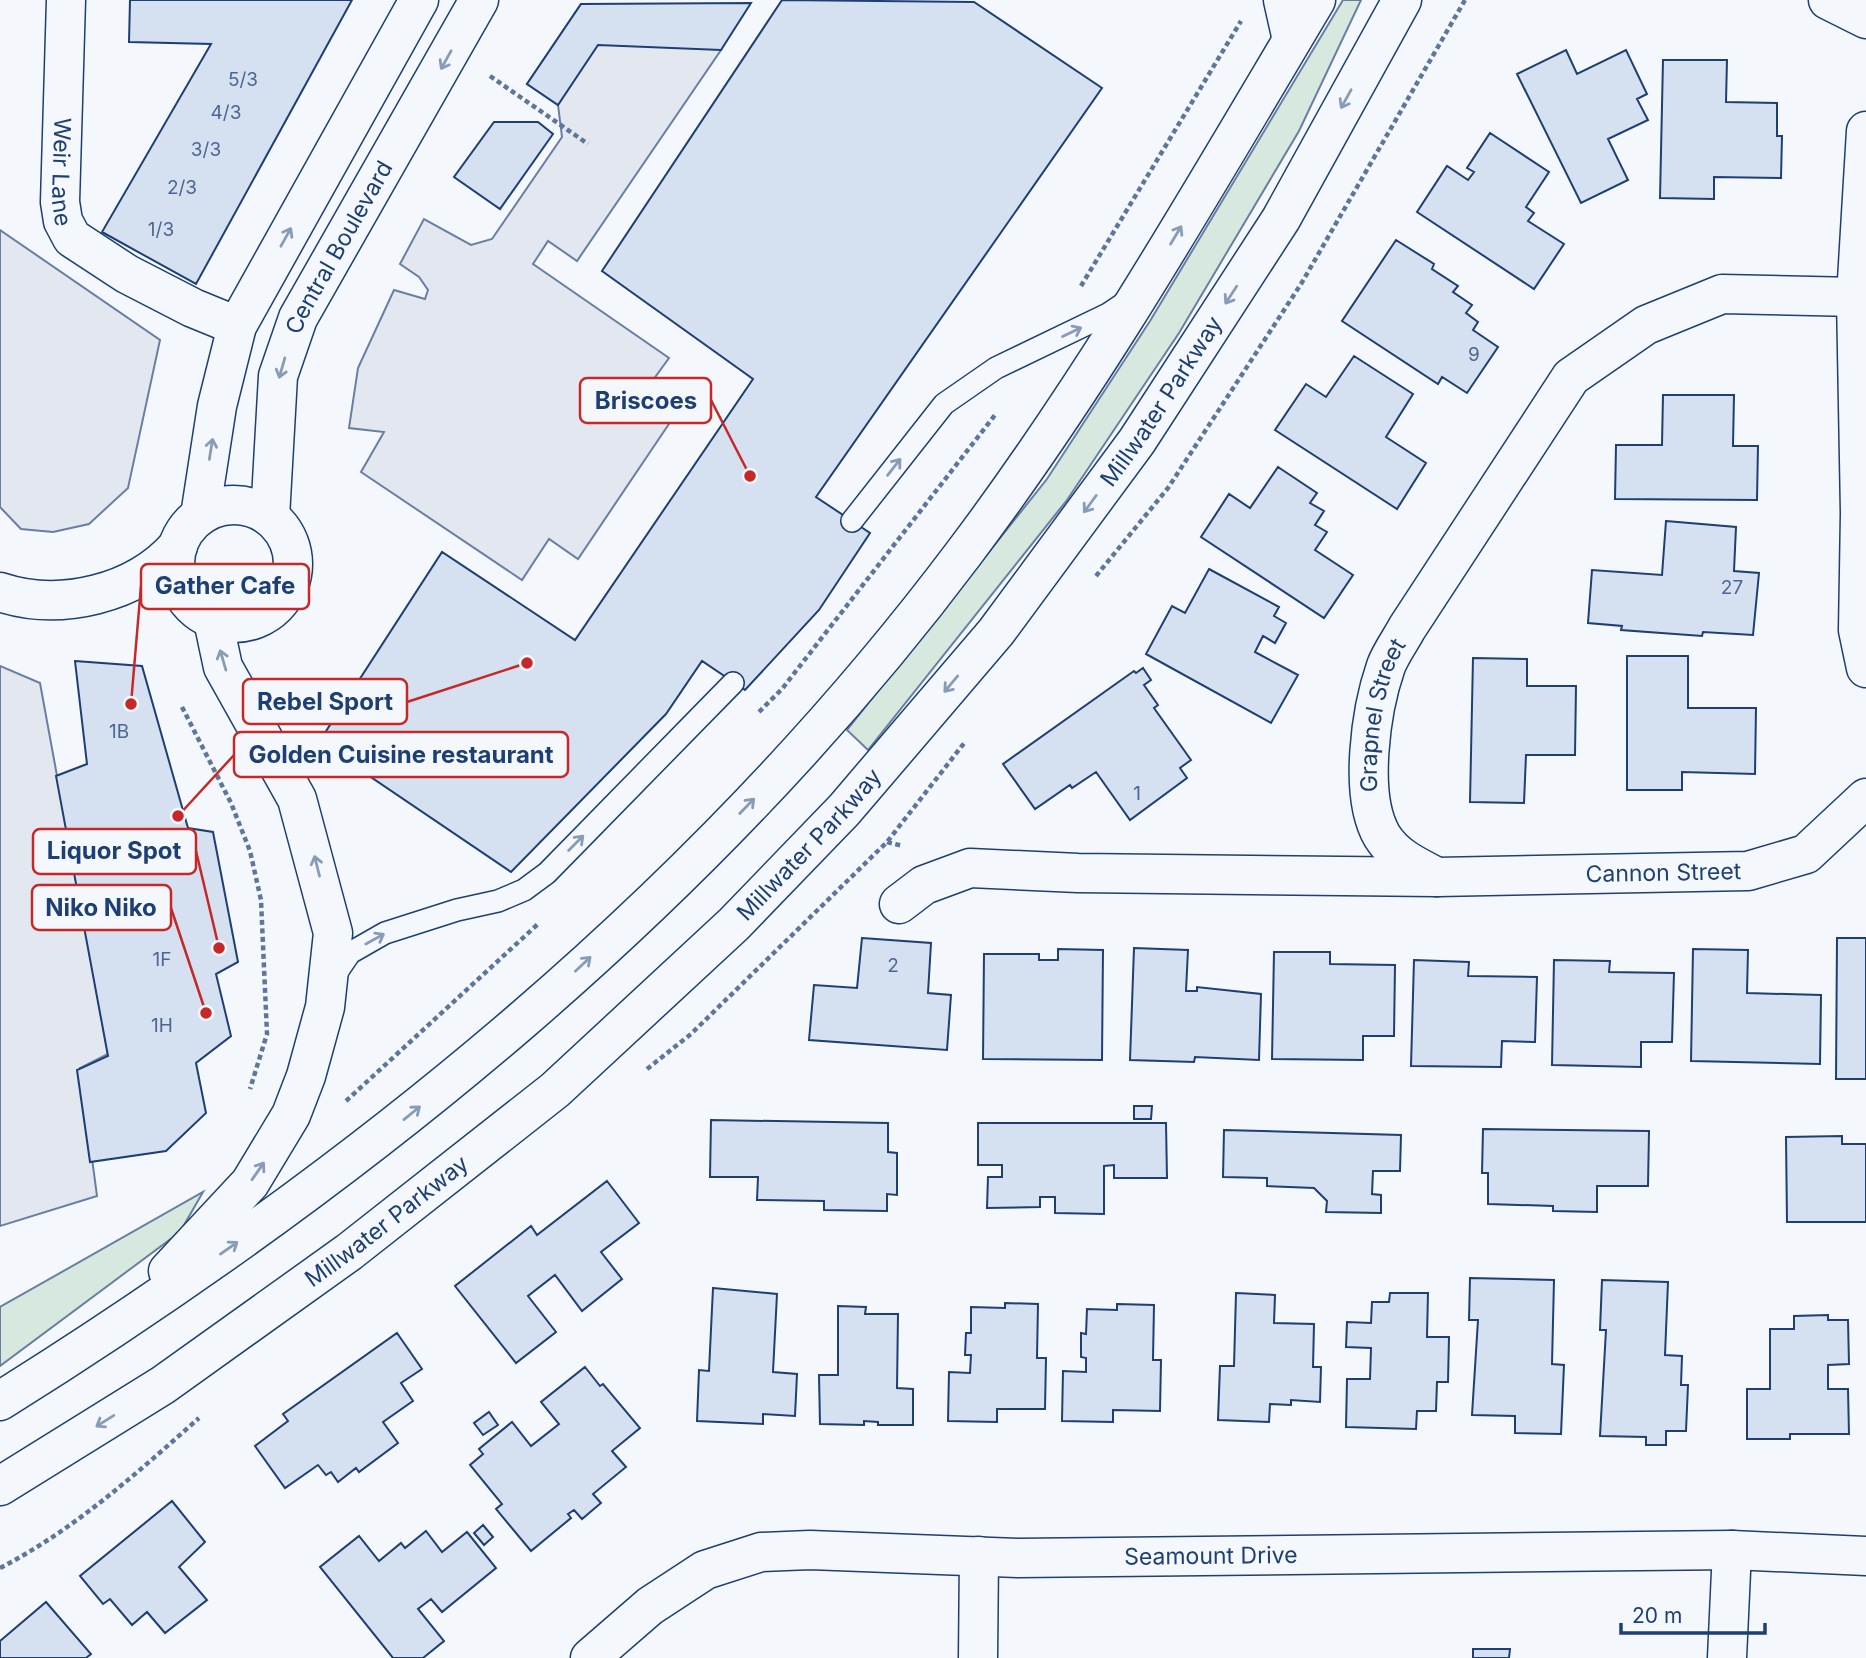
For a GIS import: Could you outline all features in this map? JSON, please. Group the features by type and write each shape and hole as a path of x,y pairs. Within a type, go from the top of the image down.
{"street":[{"name":"Weir Lane","path":"66,0 60,202 63,221 72,238 127,274 193,308 237,326"},
{"path":"200,516 217,407 237,326 419,0"},
{"name":"Central Boulevard","path":"270,517 278,376 298,318 479,0"},
{"path":"1283,0 1292,40"},
{"path":"0,1401 113,1330 355,1158 463,1072 709,847 824,726 964,554 1103,357 1316,0"},
{"path":"1379,39 1386,0"},
{"name":"Millwater Parkway","path":"0,1486 163,1385 349,1252 529,1111 734,924 844,810 996,632 1137,441 1281,219 1402,0"},
{"path":"1828,0 1866,19"},
{"path":"1866,131 1856,297 1860,513 1858,630 1866,668"},
{"name":"Grapnel Street","path":"1437,877 1403,860 1382,835 1369,794 1370,751 1387,666 1406,628 1571,377 1646,325 1722,294 1856,297"},
{"path":"235,505 254,508 270,517 284,530 292,547 294,566 290,584 281,601 267,614 250,621 231,623 213,620 185,598 175,564 178,546 186,529 200,516 216,508 235,505"},
{"path":"0,592 43,600 82,597 139,578 163,563 178,546"},
{"path":"113,1330 250,1183 273,1150 306,1076 327,985 333,933 297,799 223,667 213,620"},
{"name":"Cannon Street","path":"1437,877 1748,871 1806,854 1866,799"},
{"path":"899,904 924,885 970,868 1078,873 1437,877"},
{"name":"Seamount Drive","path":"590,1658 650,1606 705,1570 761,1552 810,1550 979,1556 1732,1550 1866,1556"},
{"path":"1727,1658 1732,1550"},
{"path":"978,1658 979,1556"}],"lane":[{"path":"852,521 944,404 996,368 1108,314 1142,291"},
{"path":"327,985 350,953 385,933 457,910 498,901 539,878 733,683"}],"path":[{"path":"1045,345 1247,10"},
{"path":"490,76 588,144"},
{"path":"753,718 782,690 996,414"},
{"path":"182,707 230,803 250,851 261,900 267,1034 248,1097"},
{"path":"339,1108 547,915"}],"shaded area":[{"path":"1343,0 1361,0 1299,131 1179,333 1067,500 868,750 847,730 1047,479 1150,321"},
{"path":"581,4 653,5 721,50 577,261 548,241 533,264 669,358 648,387 679,409 578,559 549,539 522,580 361,472 384,432 349,428 358,368 394,290 425,299 428,290 419,277 400,264 424,219 471,245 492,239 562,137 558,105 527,84"},
{"path":"0,230 160,340 128,488 89,524 53,532 21,529 0,507"},
{"path":"0,666 40,683 108,1054 80,1068 97,1196 0,1226"},
{"path":"203,1192 180,1232 0,1366 0,1307"}],"building":[{"path":"130,0 352,0 196,284 102,232 211,44 129,42"},
{"path":"782,0 974,2 1102,88 816,497 870,533 819,610 745,690 702,661 666,714 511,872 319,742 442,552 575,640 753,379 602,271"},
{"path":"751,3 721,50 598,45 558,105 527,84 581,4"},
{"path":"1566,50 1577,74 1626,50 1647,94 1637,99 1648,120 1608,139 1628,180 1581,203 1517,74"},
{"path":"1663,60 1727,60 1726,102 1777,103 1777,136 1782,136 1781,178 1714,177 1714,199 1660,198"},
{"path":"494,122 538,122 553,134 500,209 454,177"},
{"path":"1490,133 1549,172 1526,207 1534,213 1528,221 1564,244 1534,289 1417,212 1447,166 1468,180 1474,172 1467,168"},
{"path":"1396,240 1434,264 1432,269 1458,286 1453,292 1472,305 1466,313 1478,322 1473,330 1498,347 1467,393 1442,377 1438,384 1342,321"},
{"path":"1354,356 1413,394 1386,437 1426,463 1397,509 1275,430 1306,384 1326,397"},
{"path":"1663,395 1734,395 1733,446 1758,446 1757,500 1615,499 1616,445 1662,445"},
{"path":"1278,467 1317,493 1310,503 1324,511 1315,525 1327,532 1315,550 1353,575 1324,618 1201,537 1229,494 1250,508"},
{"path":"1666,521 1736,527 1734,571 1759,573 1753,635 1703,632 1702,636 1621,630 1622,626 1588,623 1592,570 1662,575"},
{"path":"1209,569 1279,607 1274,616 1286,623 1275,643 1263,636 1255,652 1298,675 1271,723 1146,654 1172,606 1185,613"},
{"path":"1627,656 1688,656 1688,708 1756,708 1755,774 1682,772 1682,790 1627,790"},
{"path":"1473,658 1527,659 1527,686 1576,686 1575,755 1526,755 1524,803 1470,802"},
{"path":"75,661 142,666 188,828 213,832 238,962 216,974 231,1036 196,1063 206,1113 166,1151 90,1162 77,1070 108,1056 56,776 87,764"},
{"path":"1143,668 1151,680 1144,685 1158,705 1154,708 1191,760 1180,768 1187,778 1130,820 1096,772 1072,788 1070,785 1035,809 1003,764 1134,671 1136,673"},
{"path":"862,938 931,943 928,993 951,995 947,1050 809,1040 814,985 857,988"},
{"path":"1837,938 1866,938 1866,1079 1836,1079"},
{"path":"1134,948 1188,950 1186,991 1197,991 1197,987 1261,994 1259,1060 1195,1057 1194,1062 1130,1060"},
{"path":"1058,949 1103,950 1102,1060 983,1059 984,954 1039,954 1039,960 1058,960"},
{"path":"1693,949 1748,950 1747,993 1821,995 1820,1064 1691,1061"},
{"path":"1274,952 1330,952 1330,964 1395,965 1394,1036 1363,1036 1363,1060 1272,1059"},
{"path":"1414,960 1469,962 1468,976 1537,977 1535,1042 1502,1041 1501,1067 1411,1066"},
{"path":"1554,960 1610,961 1609,972 1674,973 1672,1042 1641,1042 1641,1067 1552,1065"},
{"path":"1134,1106 1152,1106 1151,1119 1134,1119"},
{"path":"711,1120 888,1123 888,1152 897,1153 897,1195 887,1194 887,1211 824,1210 824,1201 757,1200 758,1177 710,1177"},
{"path":"978,1123 1166,1123 1167,1178 1114,1178 1114,1165 1104,1166 1104,1214 1055,1213 1055,1197 1040,1197 1040,1207 987,1208 988,1177 1002,1177 1002,1165 978,1165"},
{"path":"1483,1129 1649,1131 1648,1186 1597,1186 1597,1212 1553,1211 1553,1206 1488,1204 1488,1173 1482,1173"},
{"path":"1224,1130 1401,1135 1400,1171 1373,1171 1372,1194 1381,1195 1381,1213 1326,1212 1327,1201 1314,1188 1267,1186 1267,1178 1223,1177"},
{"path":"1842,1136 1842,1144 1866,1144 1866,1222 1787,1222 1786,1137"},
{"path":"607,1181 639,1223 601,1252 622,1279 582,1311 555,1275 528,1296 556,1332 516,1363 455,1286 531,1226 537,1235"},
{"path":"1470,1278 1554,1280 1552,1364 1564,1365 1561,1434 1515,1433 1515,1416 1472,1415 1478,1320 1469,1320"},
{"path":"1602,1280 1668,1282 1665,1355 1682,1356 1681,1385 1688,1385 1686,1431 1666,1431 1666,1445 1646,1445 1646,1437 1600,1436 1606,1330 1600,1330"},
{"path":"713,1288 777,1294 773,1372 797,1374 795,1416 763,1414 763,1424 697,1421 699,1370 709,1371"},
{"path":"1236,1293 1275,1295 1274,1323 1314,1324 1313,1367 1321,1367 1320,1402 1291,1400 1291,1405 1270,1404 1269,1422 1218,1420 1220,1366 1234,1366"},
{"path":"1390,1293 1428,1293 1427,1337 1449,1337 1448,1382 1437,1382 1436,1411 1417,1411 1416,1429 1346,1427 1347,1379 1370,1379 1371,1348 1346,1347 1347,1322 1371,1323 1372,1302 1389,1302"},
{"path":"1005,1303 1038,1304 1037,1358 1046,1358 1045,1409 997,1409 997,1422 948,1421 949,1372 970,1373 971,1355 965,1355 966,1333 971,1333 971,1307 1005,1308"},
{"path":"1117,1304 1154,1305 1153,1360 1161,1360 1160,1411 1113,1410 1113,1422 1062,1421 1063,1371 1086,1372 1086,1358 1081,1357 1081,1333 1086,1334 1087,1309 1117,1310"},
{"path":"838,1306 866,1307 865,1314 898,1314 897,1388 913,1389 913,1425 878,1425 878,1422 864,1421 864,1425 820,1424 819,1375 838,1375"},
{"path":"1828,1315 1828,1320 1848,1320 1849,1364 1828,1365 1828,1389 1848,1389 1849,1434 1790,1434 1790,1439 1747,1439 1747,1389 1770,1389 1770,1329 1794,1329 1794,1316"},
{"path":"397,1333 422,1369 401,1383 413,1401 383,1422 398,1443 359,1472 356,1468 338,1482 331,1472 326,1475 318,1465 285,1488 255,1446 288,1421 283,1414"},
{"path":"585,1367 640,1428 612,1451 626,1467 593,1494 601,1503 582,1519 574,1510 568,1514 571,1518 531,1551 496,1509 502,1504 470,1465 483,1454 479,1449 512,1422 531,1446 559,1424 541,1402"},
{"path":"489,1412 498,1425 483,1435 474,1423"},
{"path":"172,1501 205,1542 179,1567 207,1600 165,1633 147,1612 132,1625 110,1599 103,1604 80,1576"},
{"path":"483,1525 493,1537 484,1545 474,1533"},
{"path":"426,1531 442,1552 467,1532 496,1568 442,1612 431,1599 418,1609 444,1641 423,1658 393,1658 320,1567 359,1536 379,1561 401,1543 405,1548"},
{"path":"46,1602 91,1654 86,1658 0,1658 0,1641"},
{"path":"1473,1649 1510,1649 1509,1658 1473,1658"}],"place":[{"name":"Briscoes","path":"750,476"},
{"name":"Rebel Sport","path":"527,663"},
{"name":"Gather Cafe","path":"131,704"},
{"name":"Golden Cuisine restaurant","path":"178,816"},
{"name":"Liquor Spot","path":"219,948"},
{"name":"Niko Niko","path":"206,1013"}]}
